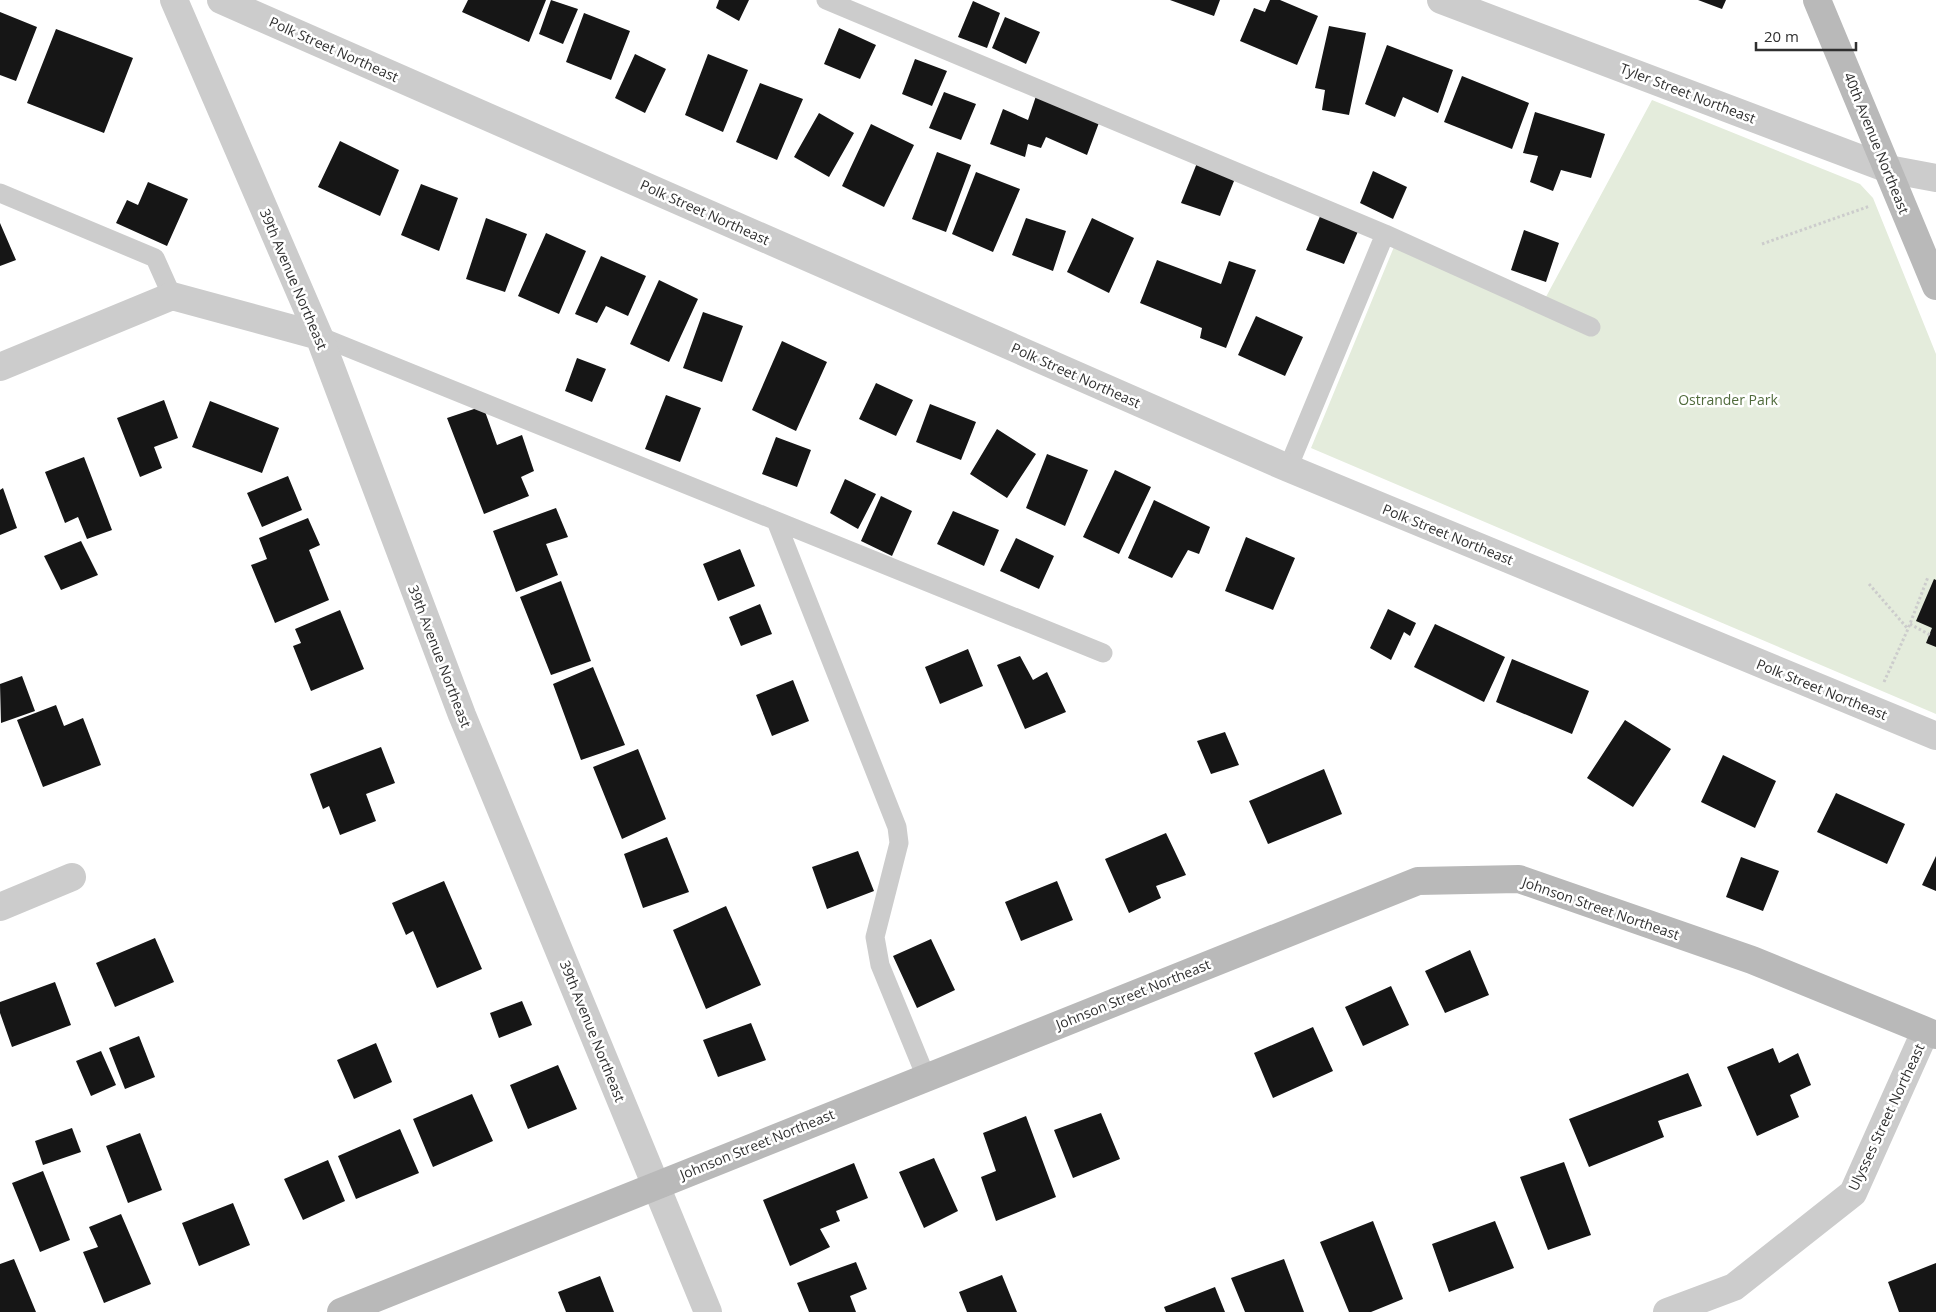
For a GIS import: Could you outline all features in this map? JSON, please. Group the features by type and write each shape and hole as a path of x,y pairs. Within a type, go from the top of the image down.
{"street":[{"name":"39th Avenue Northeast","path":"174,0 319,336 462,715 708,1312"},
{"name":"Polk Street Northeast","path":"221,0 1288,468 1936,736"},
{"name":"Tyler Street Northeast","path":"1442,0 1888,169 1936,178"},
{"name":"40th Avenue Northeast","path":"1818,0 1936,286"},
{"path":"0,367 172,296 319,336"},
{"path":"0,907 72,877"},
{"name":"Johnson Street Northeast","path":"341,1312 926,1076 1418,881 1519,879 1752,960 1931,1034"},
{"name":"Ulysses Street Northeast","path":"1667,1312 1734,1287 1853,1193 1931,1034"}],"lane":[{"path":"826,0 1385,234 1591,327"},
{"path":"0,193 155,258 172,296"},
{"path":"1288,468 1385,234"},
{"path":"319,336 1104,653"},
{"path":"776,521 897,827 899,844 875,937 880,965 926,1076"}],"path":[{"path":"1762,244 1899,196"},
{"path":"1872,710 1908,629 1928,577"},
{"path":"1869,584 1908,629"},
{"path":"1910,624 1930,635"}],"green space":[{"name":"Ostrander Park","path":"1652,100 1860,184 1873,198 1936,354 1936,714 1311,448 1396,242 1540,308"}],"building":[{"path":"468,0 546,0 529,42 462,12"},
{"path":"551,0 578,9 563,44 539,34"},
{"path":"719,0 749,0 739,21 716,8"},
{"path":"1170,0 1220,0 1214,16"},
{"path":"1270,0 1280,0 1318,16 1297,65 1240,41 1254,8 1265,12"},
{"path":"1698,0 1726,0 1722,9"},
{"path":"973,1 1000,13 987,48 958,37"},
{"path":"0,12 37,27 16,81 0,75"},
{"path":"584,13 630,31 611,80 566,62"},
{"path":"1005,17 1040,32 1026,64 992,48"},
{"path":"1329,26 1366,33 1349,115 1322,110 1325,90 1315,88"},
{"path":"839,28 876,45 860,79 824,64"},
{"path":"56,29 133,58 104,133 27,103"},
{"path":"1387,45 1453,70 1438,113 1403,97 1395,117 1365,104"},
{"path":"635,54 666,69 645,113 615,98"},
{"path":"708,54 748,70 723,132 685,115"},
{"path":"915,59 947,71 932,106 902,94"},
{"path":"1462,76 1529,103 1512,149 1444,122"},
{"path":"760,83 803,99 777,160 736,142"},
{"path":"944,92 976,104 961,140 929,128"},
{"path":"1036,96 1100,120 1087,155 1046,137 1041,148 1028,144 1025,157 990,144 1003,109 1028,120"},
{"path":"1535,112 1605,134 1591,178 1561,170 1553,191 1530,182 1538,156 1523,153"},
{"path":"819,113 854,133 829,177 794,157"},
{"path":"871,124 914,145 884,207 842,186"},
{"path":"340,141 399,170 380,216 318,187"},
{"path":"937,152 971,165 946,232 912,219"},
{"path":"1197,163 1236,176 1220,216 1181,203"},
{"path":"1373,171 1407,187 1393,219 1360,203"},
{"path":"976,172 1020,189 993,252 952,234"},
{"path":"148,182 188,199 167,246 116,223 127,200 138,205"},
{"path":"421,184 458,198 439,251 401,235"},
{"path":"1321,214 1359,229 1344,264 1306,250"},
{"path":"486,218 527,234 505,292 466,279"},
{"path":"1026,218 1066,231 1053,271 1012,255"},
{"path":"1092,218 1134,238 1109,293 1067,272"},
{"path":"0,223 16,260 0,266"},
{"path":"1524,230 1559,243 1546,282 1511,270"},
{"path":"546,233 586,251 559,314 518,296"},
{"path":"601,256 646,276 628,316 606,306 597,323 575,314"},
{"path":"1157,260 1221,284 1229,261 1256,270 1226,348 1200,338 1202,328 1140,303"},
{"path":"659,280 698,299 669,362 630,344"},
{"path":"703,312 743,326 722,382 683,368"},
{"path":"1256,316 1303,337 1285,376 1238,355"},
{"path":"782,341 827,362 796,431 752,410"},
{"path":"577,358 606,369 592,402 565,391"},
{"path":"876,383 913,400 896,436 859,419"},
{"path":"666,395 701,408 680,462 645,449"},
{"path":"164,400 178,438 154,447 162,468 140,477 117,418"},
{"path":"210,401 279,428 262,473 192,447"},
{"path":"930,404 976,422 961,460 916,442"},
{"path":"483,406 497,445 522,435 534,471 521,477 529,496 484,514 447,418"},
{"path":"997,429 1036,454 1007,498 970,474"},
{"path":"776,437 811,450 797,487 762,474"},
{"path":"1047,454 1088,470 1065,526 1026,508"},
{"path":"84,457 112,530 87,539 78,517 65,523 45,472"},
{"path":"1115,470 1151,487 1119,554 1083,537"},
{"path":"288,476 302,510 262,527 247,493"},
{"path":"845,479 876,494 858,529 830,513"},
{"path":"3,488 17,528 0,535 0,490"},
{"path":"881,496 912,511 892,556 861,541"},
{"path":"1154,500 1210,527 1199,554 1188,550 1172,578 1128,558"},
{"path":"556,508 568,537 546,544 558,575 516,592 493,531"},
{"path":"953,511 999,530 984,566 937,544"},
{"path":"308,518 320,545 309,550 329,600 275,623 251,565 267,559 259,538"},
{"path":"1246,537 1295,558 1273,610 1225,591"},
{"path":"1016,538 1054,556 1039,589 1000,571"},
{"path":"81,541 98,575 61,590 44,556"},
{"path":"740,549 755,586 718,601 703,564"},
{"path":"1934,579 1936,580 1936,647 1926,643 1932,628 1916,621"},
{"path":"561,581 591,661 551,675 520,597"},
{"path":"760,604 772,634 741,646 729,617"},
{"path":"1388,609 1416,623 1410,636 1404,632 1391,660 1370,648"},
{"path":"340,610 364,669 311,691 293,646 301,643 295,629"},
{"path":"1435,624 1505,657 1484,702 1414,667"},
{"path":"968,649 983,686 940,704 925,667"},
{"path":"1020,656 1033,680 1047,672 1066,712 1025,729 997,665"},
{"path":"1512,659 1589,691 1572,734 1496,702"},
{"path":"593,667 625,745 581,760 553,684"},
{"path":"22,676 35,711 1,723 0,684"},
{"path":"793,680 809,721 772,736 756,695"},
{"path":"56,705 64,726 83,718 101,765 43,787 17,720"},
{"path":"1625,720 1671,749 1633,807 1587,778"},
{"path":"1225,732 1239,765 1211,774 1197,741"},
{"path":"381,747 395,783 366,794 376,821 340,835 329,806 323,809 310,774"},
{"path":"638,749 666,819 622,839 593,767"},
{"path":"1723,755 1776,781 1755,828 1701,802"},
{"path":"1324,769 1342,814 1268,844 1249,801"},
{"path":"1836,793 1905,824 1887,864 1817,832"},
{"path":"1166,833 1186,875 1156,886 1161,898 1129,913 1105,859"},
{"path":"667,837 689,892 643,908 624,854"},
{"path":"858,851 874,891 827,909 812,867"},
{"path":"1936,856 1936,891 1922,885"},
{"path":"1741,857 1779,871 1763,911 1726,897"},
{"path":"444,881 482,969 437,988 413,931 406,935 392,903"},
{"path":"1057,881 1073,920 1021,941 1005,902"},
{"path":"726,906 761,985 706,1009 673,930"},
{"path":"155,938 174,982 115,1007 96,963"},
{"path":"931,939 955,990 917,1008 893,956"},
{"path":"1470,950 1489,995 1445,1013 1425,971"},
{"path":"55,982 71,1025 12,1047 0,1013 0,1002"},
{"path":"1391,986 1409,1025 1363,1046 1345,1007"},
{"path":"522,1001 532,1025 499,1038 490,1013"},
{"path":"751,1023 766,1060 718,1077 703,1040"},
{"path":"1313,1027 1333,1071 1273,1098 1254,1053"},
{"path":"139,1036 155,1077 125,1089 109,1048"},
{"path":"376,1043 392,1082 354,1099 337,1060"},
{"path":"1773,1048 1779,1063 1798,1053 1811,1085 1790,1095 1799,1117 1757,1136 1727,1067"},
{"path":"101,1051 116,1085 91,1096 76,1061"},
{"path":"558,1065 577,1109 528,1129 510,1085"},
{"path":"1688,1073 1702,1106 1658,1121 1664,1137 1589,1167 1569,1119"},
{"path":"472,1094 493,1141 433,1167 413,1119"},
{"path":"1101,1113 1120,1159 1073,1178 1054,1130"},
{"path":"1026,1116 1056,1197 996,1221 981,1177 996,1171 983,1133"},
{"path":"72,1128 81,1152 43,1165 35,1141"},
{"path":"400,1129 419,1173 356,1199 338,1156"},
{"path":"140,1133 162,1190 128,1203 106,1146"},
{"path":"934,1158 958,1211 924,1228 899,1172"},
{"path":"328,1160 345,1201 303,1220 284,1179"},
{"path":"1564,1162 1591,1235 1548,1250 1520,1177"},
{"path":"854,1163 868,1198 836,1211 840,1221 820,1229 830,1247 790,1266 763,1200"},
{"path":"43,1171 70,1240 40,1252 12,1183"},
{"path":"233,1203 250,1245 199,1266 182,1223"},
{"path":"121,1214 151,1284 104,1303 83,1252 98,1247 89,1227"},
{"path":"1373,1221 1403,1299 1371,1312 1349,1312 1320,1242"},
{"path":"1495,1221 1514,1268 1449,1292 1432,1244"},
{"path":"14,1259 36,1312 0,1312 0,1264"},
{"path":"1284,1259 1304,1312 1245,1312 1231,1278"},
{"path":"856,1262 867,1289 850,1296 856,1312 809,1312 797,1283"},
{"path":"1936,1263 1936,1312 1899,1312 1888,1282"},
{"path":"1002,1275 1017,1312 967,1312 959,1292"},
{"path":"600,1276 614,1312 566,1312 558,1292"},
{"path":"1215,1287 1225,1312 1166,1312 1164,1307"}]}
